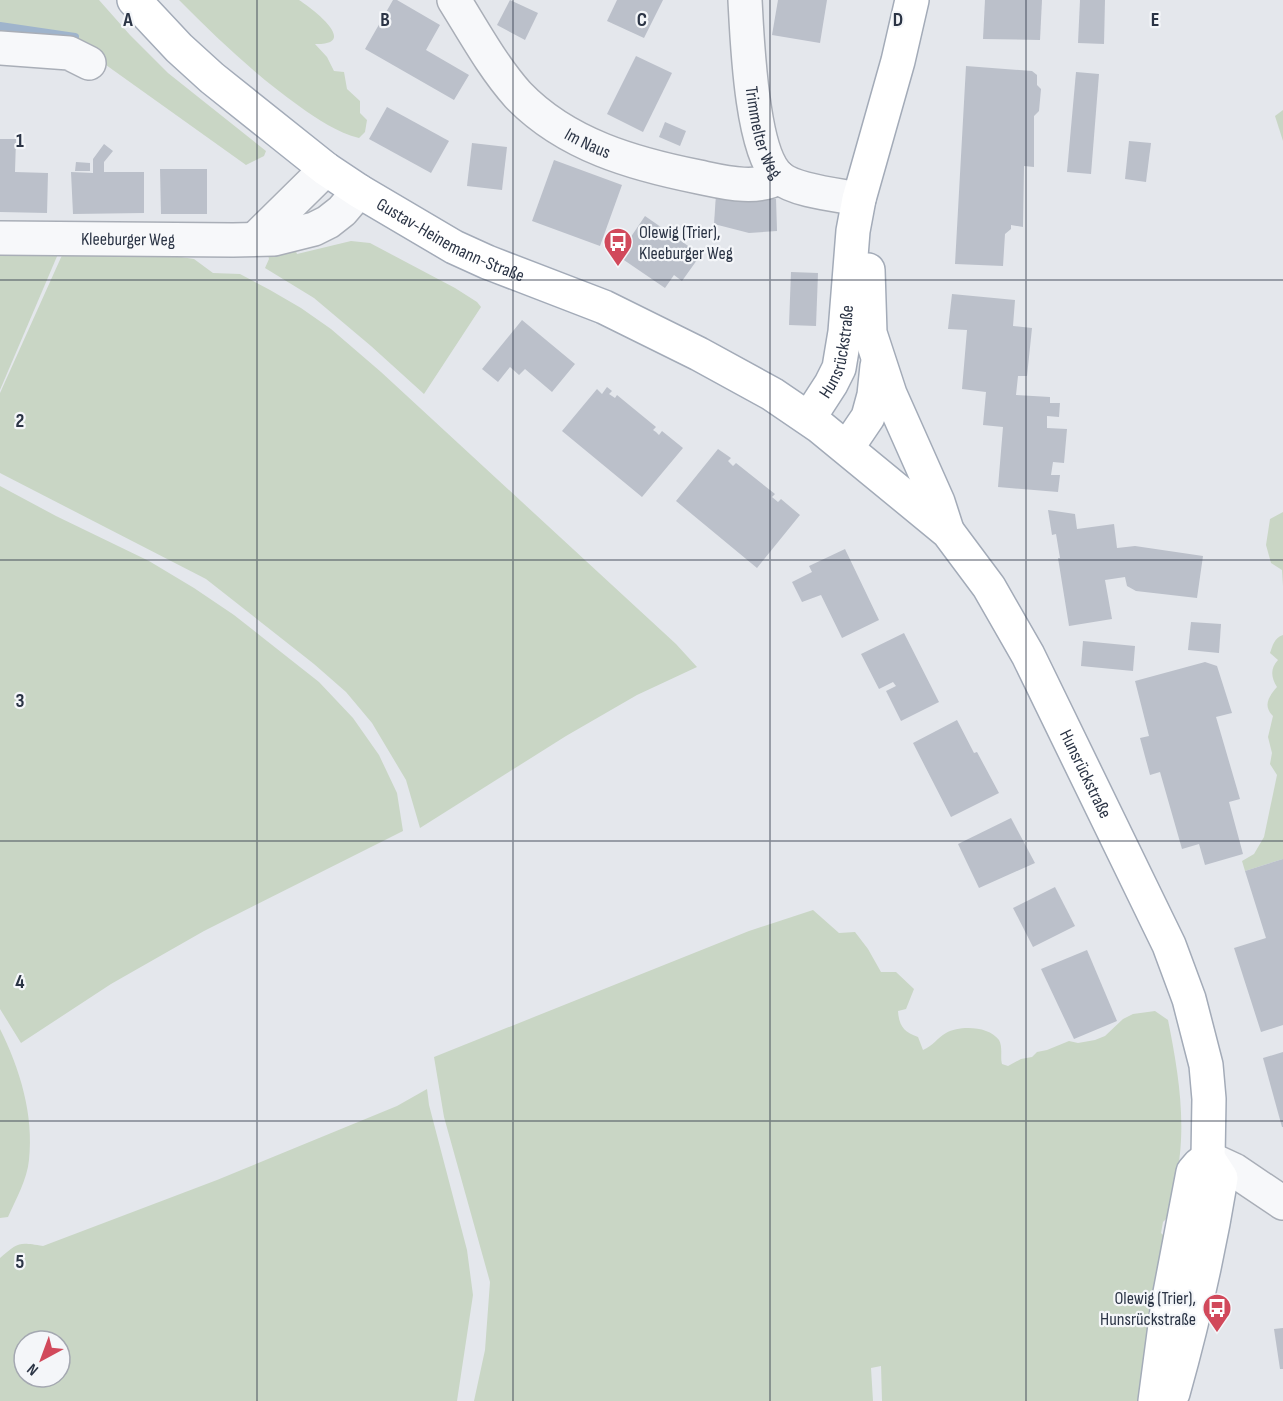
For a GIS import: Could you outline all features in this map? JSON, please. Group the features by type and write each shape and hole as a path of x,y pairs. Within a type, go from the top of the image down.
{"main road":[{"name":"Gustav-Heinemann-Straße","path":"134,0 178,48 212,78 326,169 359,190 454,247 603,307 699,354 772,394 809,418"},
{"name":"Hunsrückstraße","path":"912,0 898,61 859,199 853,231 845,332 839,368 809,418 948,532 989,587 1024,647 1169,945 1189,999 1206,1065 1209,1099 1208,1158"},
{"name":"Hunsrückstraße","path":"847,448 868,417 874,395 878,358 870,333 869,274 863,252 853,231"},
{"path":"878,358 890,394 938,502 948,532"},
{"path":"1155,1401 1168,1303 1193,1172 1208,1158 1221,1178 1193,1320 1170,1401"}],"street":[{"name":"Im Naus","path":"454,0 505,79 519,95 555,125 577,139 636,162 716,180 756,185 771,183 779,177"},
{"name":"Trimmelter Weg","path":"745,0 749,67 755,113 761,143 779,177 810,190 859,199"},
{"path":"0,48 69,53 89,63"},
{"path":"256,238 326,169"},
{"name":"Kleeburger Weg","path":"0,238 274,239 314,229 336,217 359,190"},
{"path":"1208,1158 1234,1170 1283,1203"}],"green space":[{"path":"0,0 99,0 168,73 266,151 264,156 246,165 85,50 0,50"},
{"path":"179,0 299,0 322,18 333,33 333,39 328,43 315,44 327,57 334,71 344,72 347,89 360,101 360,113 367,120 365,132 359,138 351,136 306,111 252,69"},
{"path":"1283,110 1283,141 1275,116"},
{"path":"351,241 370,243 455,288 481,307 424,394 314,298 265,268 269,259 268,255 294,246 297,254"},
{"path":"0,251 58,254 0,390"},
{"path":"63,253 194,259 213,273 240,274 301,308 331,329 381,372 676,644 697,667 637,695 566,736 420,828 406,780 372,723 346,692 314,664 206,579 0,473 0,393"},
{"path":"0,486 149,561 194,588 234,615 319,682 353,718 379,755 397,793 403,831 204,931 111,984 21,1043 0,1009"},
{"path":"1283,512 1283,586 1282,570 1271,563 1266,545 1270,519"},
{"path":"1283,635 1283,859 1245,871 1242,861 1254,854 1264,837 1277,775 1270,764 1272,753 1268,737 1273,716 1267,705 1277,687 1272,673 1278,660 1270,653 1276,640"},
{"path":"813,910 839,933 855,932 881,972 896,972 914,989 906,1009 898,1011 903,1028 918,1037 923,1050 952,1030 974,1028 988,1032 999,1040 1002,1064 1008,1066 1021,1059 1032,1057 1037,1052 1069,1041 1078,1043 1105,1036 1123,1019 1133,1014 1155,1011 1168,1020 1180,1095 1180,1150 1172,1199 1161,1233 1169,1241 1142,1401 882,1401 881,1366 871,1368 873,1401 474,1401 485,1350 490,1282 444,1117 434,1057 749,931"},
{"path":"0,1029 14,1060 24,1093 30,1143 28,1167 21,1189 8,1217 0,1218"},
{"path":"427,1089 429,1105 467,1250 473,1295 457,1401 0,1401 0,1258 19,1244 43,1246 217,1180 397,1106"}],"building":[{"path":"393,0 397,0 440,25 426,50 469,75 454,100 365,49"},
{"path":"510,0 538,13 525,40 497,25"},
{"path":"617,0 663,0 644,38 607,21"},
{"path":"778,0 827,0 820,43 772,35"},
{"path":"985,0 1042,0 1040,40 983,39"},
{"path":"1080,0 1105,0 1104,44 1078,43"},
{"path":"636,56 672,73 643,132 607,114"},
{"path":"966,66 1032,71 1037,75 1037,85 1041,89 1039,111 1034,116 1034,167 1024,166 1023,227 1011,225 1011,229 1005,234 1003,266 955,264"},
{"path":"1076,72 1099,74 1091,174 1067,172"},
{"path":"387,107 449,141 431,173 369,139"},
{"path":"665,122 686,131 680,146 659,137"},
{"path":"0,139 16,139 15,172 48,173 47,213 0,212"},
{"path":"1129,141 1151,143 1146,182 1125,179"},
{"path":"472,143 507,147 502,190 467,186"},
{"path":"104,144 113,151 104,162 104,172 144,172 144,213 73,214 71,172 93,173 93,159"},
{"path":"554,160 622,185 600,246 532,221"},
{"path":"76,162 90,163 90,171 75,171"},
{"path":"160,169 207,169 207,214 161,214"},
{"path":"716,194 776,199 777,231 749,233 714,224"},
{"path":"645,216 691,248 687,254 697,260 682,281 674,275 665,288 618,256"},
{"path":"791,272 818,273 816,326 789,325"},
{"path":"952,294 1015,300 1013,326 1032,328 1027,376 1018,376 1016,395 1050,397 1050,403 1060,403 1059,417 1047,416 1047,428 1067,429 1064,463 1053,462 1051,475 1060,475 1058,492 998,487 1003,427 983,425 986,392 962,389 967,330 948,329"},
{"path":"522,320 575,364 552,392 525,369 519,375 510,367 498,382 482,369"},
{"path":"607,387 612,391 609,394 615,398 617,395 656,427 653,430 659,435 662,431 683,448 642,497 562,431 597,389 602,394"},
{"path":"718,449 731,458 728,461 733,466 736,463 775,494 772,497 778,502 781,499 800,515 757,568 676,501"},
{"path":"1048,510 1075,514 1077,529 1114,524 1117,548 1135,546 1203,556 1197,598 1136,591 1127,586 1125,577 1105,580 1112,619 1069,626 1056,534 1052,535"},
{"path":"845,549 879,620 842,638 821,595 802,602 792,582 812,572 809,566"},
{"path":"1191,622 1221,624 1219,653 1188,650"},
{"path":"904,633 939,702 901,721 886,691 896,686 893,682 879,689 861,654"},
{"path":"1083,641 1135,646 1133,671 1081,666"},
{"path":"1205,662 1217,666 1232,713 1216,717 1240,799 1229,802 1243,854 1205,865 1199,844 1182,849 1160,772 1150,775 1140,738 1149,736 1135,681"},
{"path":"957,720 999,793 951,817 913,743"},
{"path":"1011,818 1035,863 979,888 958,844"},
{"path":"1283,859 1283,1025 1261,1032 1234,948 1266,938 1245,871"},
{"path":"1055,887 1075,926 1033,947 1013,908"},
{"path":"1087,950 1117,1021 1074,1039 1041,969"},
{"path":"1283,1052 1283,1127 1282,1127 1263,1058"},
{"path":"1283,1328 1283,1369 1280,1369 1274,1329"}],"waterway":[{"path":"0,26 75,37"}],"place":[{"name":"Olewig (Trier), Kleeburger Weg","path":"618,268"},
{"name":"Olewig (Trier), Hunsrückstraße","path":"1217,1334"}]}
